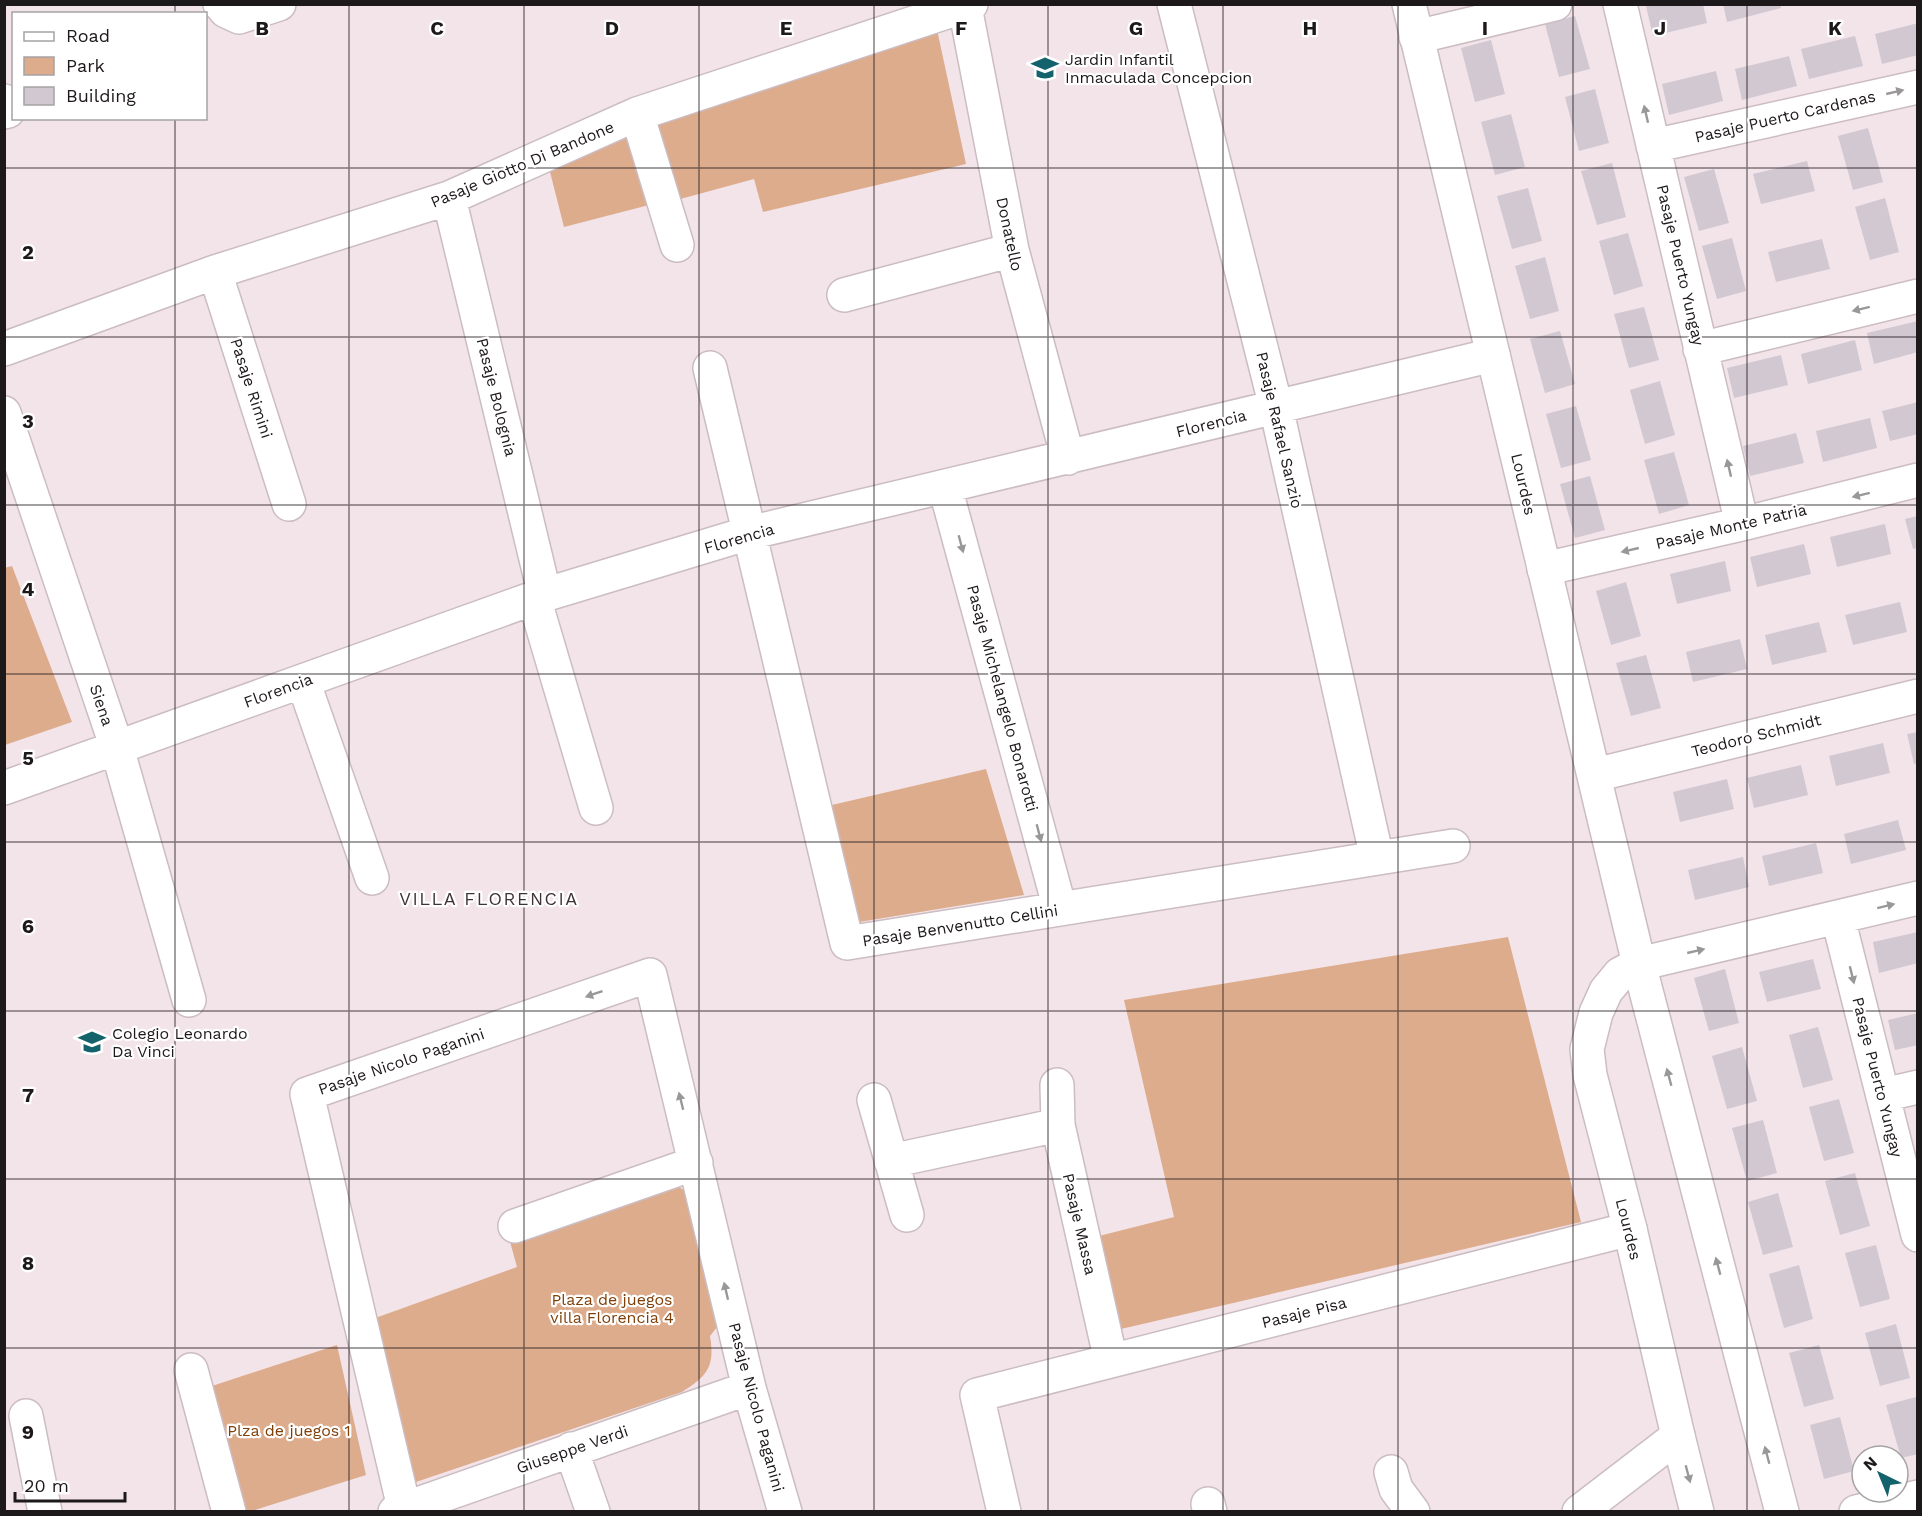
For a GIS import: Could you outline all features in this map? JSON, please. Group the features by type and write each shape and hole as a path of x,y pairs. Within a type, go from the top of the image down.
{"street":[{"path":"220,4 226,11 239,16 279,4"},
{"name":"Pasaje Rafael Sanzio","path":"1174,4 1276,407 1377,858"},
{"name":"Lourdes","path":"1408,4 1639,964 1782,1512"},
{"path":"1416,37 1555,4"},
{"name":"Pasaje Puerto Yungay","path":"1620,4 1742,524"},
{"name":"Pasaje Giotto Di Bandone","path":"4,349 215,272 448,198 637,114 968,6"},
{"name":"Donatello","path":"968,6 1012,250 1068,458"},
{"name":"Pasaje Puerto Cardenas","path":"1653,146 1917,87"},
{"path":"4,101 8,111 4,112"},
{"path":"637,114 677,245"},
{"name":"Pasaje Bolognia","path":"448,198 540,597 596,808"},
{"path":"844,295 1012,250"},
{"name":"Pasaje Rimini","path":"215,272 289,504"},
{"path":"1700,348 1917,296"},
{"name":"Florencia","path":"4,788 540,597 749,533 1493,355"},
{"path":"710,368 749,533"},
{"name":"Siena","path":"4,413 117,748 189,1000"},
{"name":"Pasaje Monte Patria","path":"1544,569 1742,524 1917,480"},
{"name":"Pasaje Michelangelo Bonarotti","path":"945,487 1060,909"},
{"name":"Pasaje Benvenutto Cellini","path":"749,533 847,943 1452,846"},
{"path":"303,681 372,878"},
{"name":"Teodoro Schmidt","path":"1595,775 1917,696"},
{"path":"1639,964 1917,898"},
{"name":"Pasaje Puerto Yungay","path":"1838,918 1917,1235"},
{"name":"Lourdes","path":"1639,964 1620,974 1606,991 1596,1013 1587,1049 1590,1075 1630,1229 1697,1512"},
{"name":"Pasaje Nicolo Paganini","path":"401,1511 307,1094 650,975 749,1388 785,1512"},
{"name":"Pasaje Massa","path":"1057,1086 1058,1125 1111,1361"},
{"path":"1883,1095 1917,1087"},
{"path":"874,1100 907,1215"},
{"path":"891,1161 1058,1125"},
{"path":"515,1226 696,1163"},
{"name":"Pasaje Pisa","path":"1004,1512 977,1395 1630,1229"},
{"path":"191,1370 229,1512"},
{"name":"Giuseppe Verdi","path":"401,1511 571,1449 749,1388"},
{"path":"26,1416 45,1512"},
{"path":"1579,1512 1678,1436"},
{"path":"571,1449 593,1512"},
{"path":"1392,1472 1396,1489 1413,1512"},
{"path":"1856,1512 1917,1497"}],"green space":[{"path":"936,25 966,164 763,212 754,179 673,201 656,123"},
{"path":"632,136 649,205 564,227 549,168"},
{"path":"12,566 72,722 5,745 4,568"},
{"path":"986,769 1024,895 853,923 832,805"},
{"path":"1508,937 1581,1222 1121,1329 1099,1236 1174,1217 1124,1000"},
{"name":"Plaza de juegos villa Florencia 4","path":"674,1184 687,1192 721,1322 710,1336 710,1363 704,1375 682,1392 410,1484 367,1321 517,1267 509,1238"},
{"name":"Plza de juegos 1","path":"337,1345 366,1475 252,1511 237,1511 212,1386"}],"building":[{"path":"1703,4 1707,23 1653,36 1646,6"},
{"path":"1723,4 1780,4 1781,8 1727,22"},
{"path":"1575,16 1590,69 1559,77 1545,24"},
{"path":"1918,23 1918,55 1882,64 1875,34"},
{"path":"1855,36 1863,66 1809,79 1801,49"},
{"path":"1491,40 1505,94 1475,102 1461,48"},
{"path":"1789,56 1797,86 1742,100 1735,69"},
{"path":"1716,71 1723,101 1669,115 1662,84"},
{"path":"1595,89 1609,143 1579,151 1565,97"},
{"path":"1511,114 1525,167 1495,175 1481,122"},
{"path":"1868,128 1883,182 1853,190 1838,136"},
{"path":"1807,161 1815,191 1761,204 1753,174"},
{"path":"1612,163 1626,217 1597,225 1581,171"},
{"path":"1714,169 1729,223 1699,231 1684,177"},
{"path":"1528,188 1542,241 1512,249 1497,196"},
{"path":"1885,198 1899,252 1870,260 1855,207"},
{"path":"1628,233 1643,286 1614,295 1599,241"},
{"path":"1732,238 1746,291 1717,299 1702,246"},
{"path":"1822,239 1830,269 1776,282 1768,252"},
{"path":"1545,257 1559,311 1530,319 1515,266"},
{"path":"1644,307 1659,360 1629,368 1614,314"},
{"path":"1918,321 1918,352 1874,364 1867,333"},
{"path":"1560,331 1575,384 1545,393 1530,339"},
{"path":"1855,340 1862,370 1808,384 1801,354"},
{"path":"1781,355 1788,385 1734,398 1727,368"},
{"path":"1660,381 1675,435 1645,444 1630,390"},
{"path":"1918,402 1918,434 1890,441 1882,411"},
{"path":"1576,406 1591,460 1561,468 1546,414"},
{"path":"1870,418 1877,448 1823,462 1816,431"},
{"path":"1796,433 1804,463 1750,476 1743,446"},
{"path":"1674,452 1689,505 1659,514 1644,460"},
{"path":"1590,476 1605,530 1575,538 1560,484"},
{"path":"1918,516 1918,548 1913,549 1905,519"},
{"path":"1885,524 1891,554 1837,567 1830,537"},
{"path":"1804,544 1811,574 1757,587 1750,557"},
{"path":"1725,561 1731,591 1677,604 1670,574"},
{"path":"1626,582 1641,636 1611,645 1596,591"},
{"path":"1900,602 1907,632 1853,645 1845,615"},
{"path":"1819,622 1827,652 1772,665 1765,635"},
{"path":"1740,639 1747,669 1693,682 1686,652"},
{"path":"1646,655 1661,708 1631,716 1616,663"},
{"path":"1918,732 1918,763 1914,764 1907,734"},
{"path":"1883,743 1890,773 1836,786 1829,756"},
{"path":"1801,765 1808,795 1754,808 1747,778"},
{"path":"1727,779 1734,809 1680,822 1673,792"},
{"path":"1898,820 1906,850 1851,864 1844,834"},
{"path":"1816,843 1823,873 1769,886 1762,856"},
{"path":"1743,857 1749,887 1695,900 1688,870"},
{"path":"1918,932 1918,963 1879,973 1873,942"},
{"path":"1813,959 1821,989 1767,1002 1759,972"},
{"path":"1725,969 1739,1023 1709,1031 1694,978"},
{"path":"1918,1013 1918,1045 1895,1050 1888,1020"},
{"path":"1818,1027 1833,1080 1803,1088 1789,1035"},
{"path":"1742,1047 1757,1101 1727,1109 1712,1056"},
{"path":"1839,1099 1854,1153 1824,1161 1809,1107"},
{"path":"1763,1120 1777,1173 1747,1181 1732,1128"},
{"path":"1855,1173 1870,1226 1840,1235 1825,1181"},
{"path":"1778,1193 1793,1247 1763,1255 1748,1202"},
{"path":"1876,1245 1890,1299 1860,1307 1845,1253"},
{"path":"1799,1265 1813,1319 1784,1328 1769,1274"},
{"path":"1896,1324 1910,1378 1880,1386 1865,1333"},
{"path":"1819,1345 1834,1399 1804,1407 1789,1353"},
{"path":"1916,1397 1918,1454 1910,1456 1910,1444 1897,1444 1886,1405"},
{"path":"1840,1417 1850,1456 1850,1472 1824,1479 1810,1425"}],"place":[{"name":"Jardin Infantil Inmaculada Concepcion","path":"1045,68"},
{"name":"Colegio Leonardo Da Vinci","path":"92,1042"}],"district":[{"name":"VILLA FLORENCIA","path":"489,899"}]}
